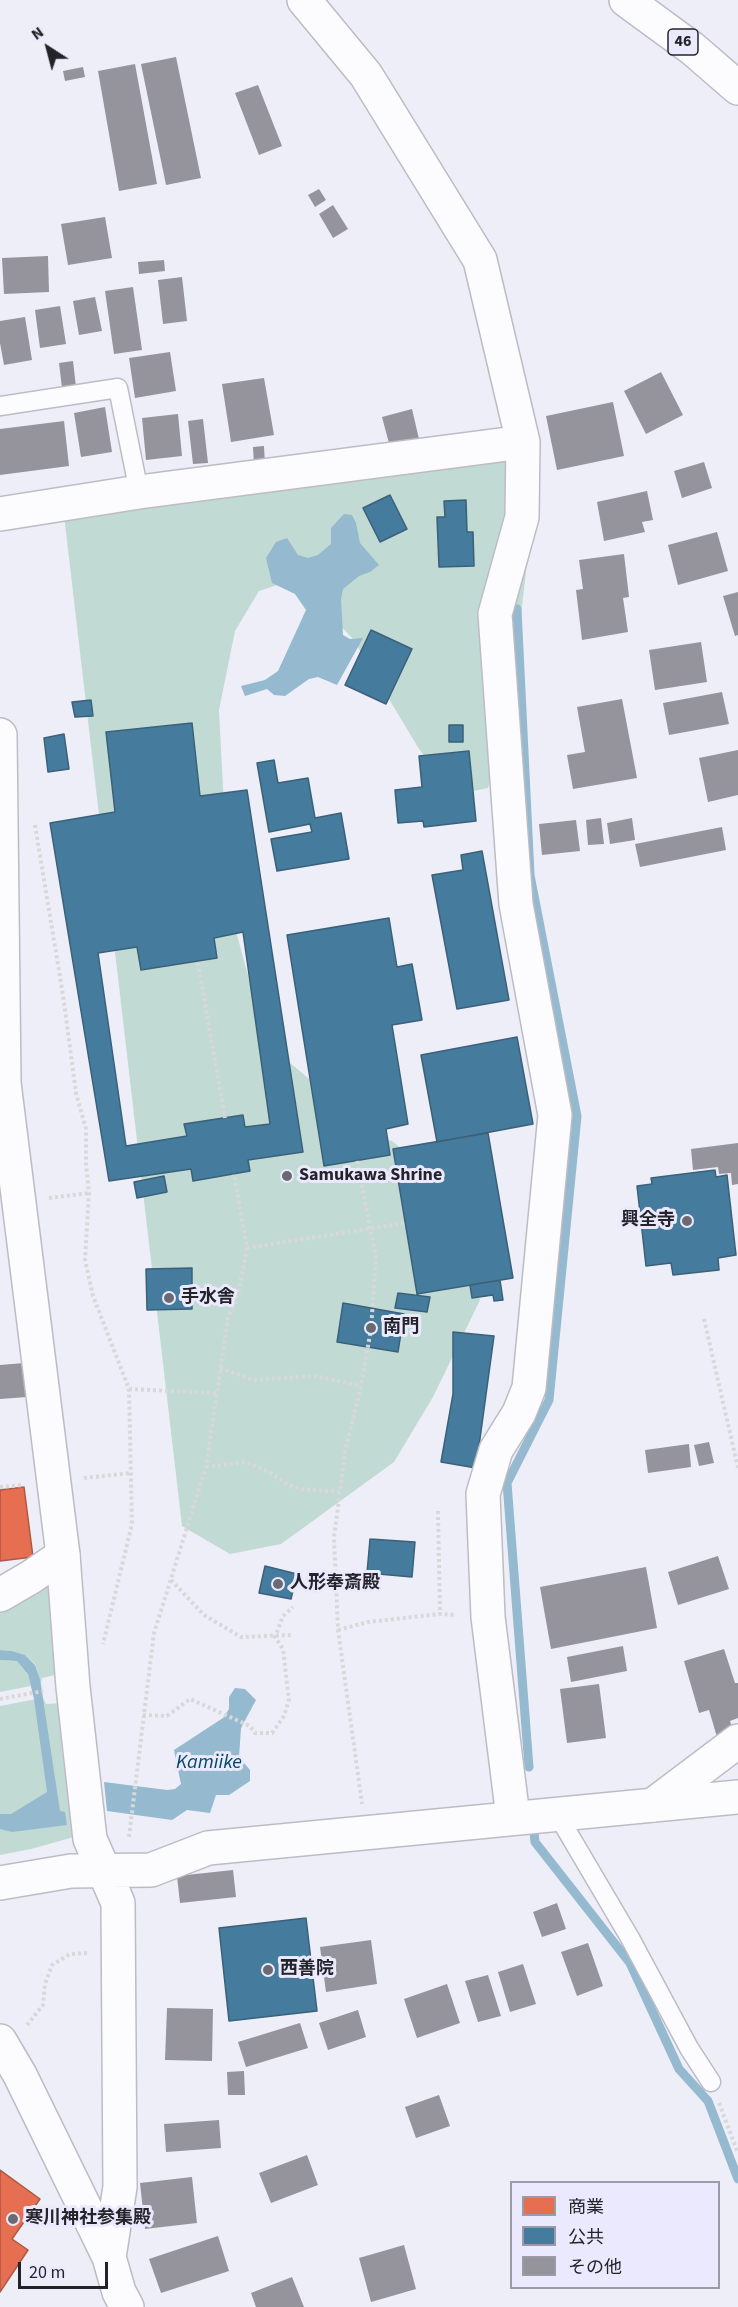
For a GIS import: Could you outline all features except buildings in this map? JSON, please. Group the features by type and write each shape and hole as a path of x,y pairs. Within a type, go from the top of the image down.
{"street":[{"path":"304,0 366,75 480,260 523,442 522,517 495,614 516,904 555,1115 529,1388 519,1413 496,1450 483,1494 488,1617 513,1817"},
{"name":"46","path":"626,0 693,49 738,88"},
{"path":"0,513 139,492 523,442"},
{"path":"0,735 4,1083 63,1555 73,1687 90,1839 118,1903 120,2187 109,2257"},
{"path":"0,1595 63,1555"},
{"path":"653,1805 738,1741"},
{"path":"0,1883 71,1871 151,1870 208,1848 365,1831 738,1797"},
{"path":"10,2036 20,2075 109,2257 119,2292 127,2307"}],"lane":[{"path":"0,406 118,388 139,492"},
{"path":"557,1814 630,1938 688,2048 711,2082"}],"path":[{"path":"34,822 63,995 76,1093 86,1129 89,1193 85,1260 93,1296 129,1389 132,1524 103,1646"},
{"path":"198,963 225,1118"},
{"path":"357,1161 376,1258 371,1329 361,1386 345,1452 334,1539 338,1630 365,1831"},
{"path":"129,1837 134,1781 154,1633 206,1467 228,1318 239,1290 247,1248 234,1174"},
{"path":"45,1198 89,1193"},
{"path":"247,1248 405,1223"},
{"path":"192,1287 239,1290"},
{"path":"704,1319 738,1468"},
{"path":"220,1368 253,1380 315,1376 361,1386"},
{"path":"129,1389 216,1393"},
{"path":"206,1467 245,1462 300,1489 340,1492"},
{"path":"79,1479 131,1473"},
{"path":"438,1511 440,1614"},
{"path":"171,1580 204,1615 240,1637 292,1635"},
{"path":"275,1637 283,1616 292,1607"},
{"path":"338,1630 368,1622 440,1614 488,1617"},
{"path":"143,1714 167,1716 190,1700 250,1726 255,1733 272,1733 284,1716 290,1700 283,1649 275,1637"},
{"path":"0,1699 45,1691"},
{"path":"10,2036 43,2005 45,1984 52,1965 70,1954 90,1953 98,1950"},
{"path":"711,2082 738,2153"}],"green space":[{"path":"514,455 533,513 512,690 488,788 453,795 419,749 353,639 296,579 259,591 235,631 219,710 229,905 266,1043 313,1082 342,1123 392,1141 426,1169 458,1232 480,1300 433,1397 394,1462 281,1544 230,1554 182,1526 64,515"},
{"path":"48,1576 59,1674 42,1678 41,1683 46,1704 60,1703 62,1752 70,1794 74,1837 0,1855 0,1706 42,1698 40,1679 35,1664 25,1655 0,1650 0,1603"},
{"path":"0,1660 17,1661 22,1665 27,1670 31,1686 0,1692"}],"water":[{"path":"344,514 352,515 360,543 379,565 359,576 343,589 341,599 343,635 350,639 363,638 337,685 318,677 309,679 285,696 274,695 267,689 245,696 241,686 265,680 278,671 306,610 295,594 272,583 266,558 276,542 287,538 298,555 308,558 318,555 331,544 331,528"},
{"path":"0,1650 25,1655 35,1665 40,1679 60,1811 65,1812 67,1825 12,1832 0,1829 0,1814 11,1814 47,1792 34,1699 28,1674 17,1661 0,1660"},
{"name":"Kamiike","path":"235,1688 245,1689 256,1700 241,1728 239,1757 250,1770 250,1781 229,1795 216,1795 210,1813 187,1810 172,1820 107,1811 104,1782 167,1790 175,1789 181,1784 174,1750 223,1718 229,1709 229,1697"}],"waterway":[{"path":"517,609 530,875 577,1116 549,1400 507,1483 529,1767"},
{"path":"534,1832 535,1842 630,1963 679,2069 708,2101 738,2179"}],"place":[{"name":"Samukawa Shrine","path":"287,1176"},
{"name":"興全寺","path":"687,1221"},
{"name":"手水舎","path":"169,1298"},
{"name":"南門","path":"371,1328"},
{"name":"人形奉斎殿","path":"278,1584"},
{"name":"西善院","path":"268,1970"},
{"name":"寒川神社参集殿","path":"13,2219"}]}
